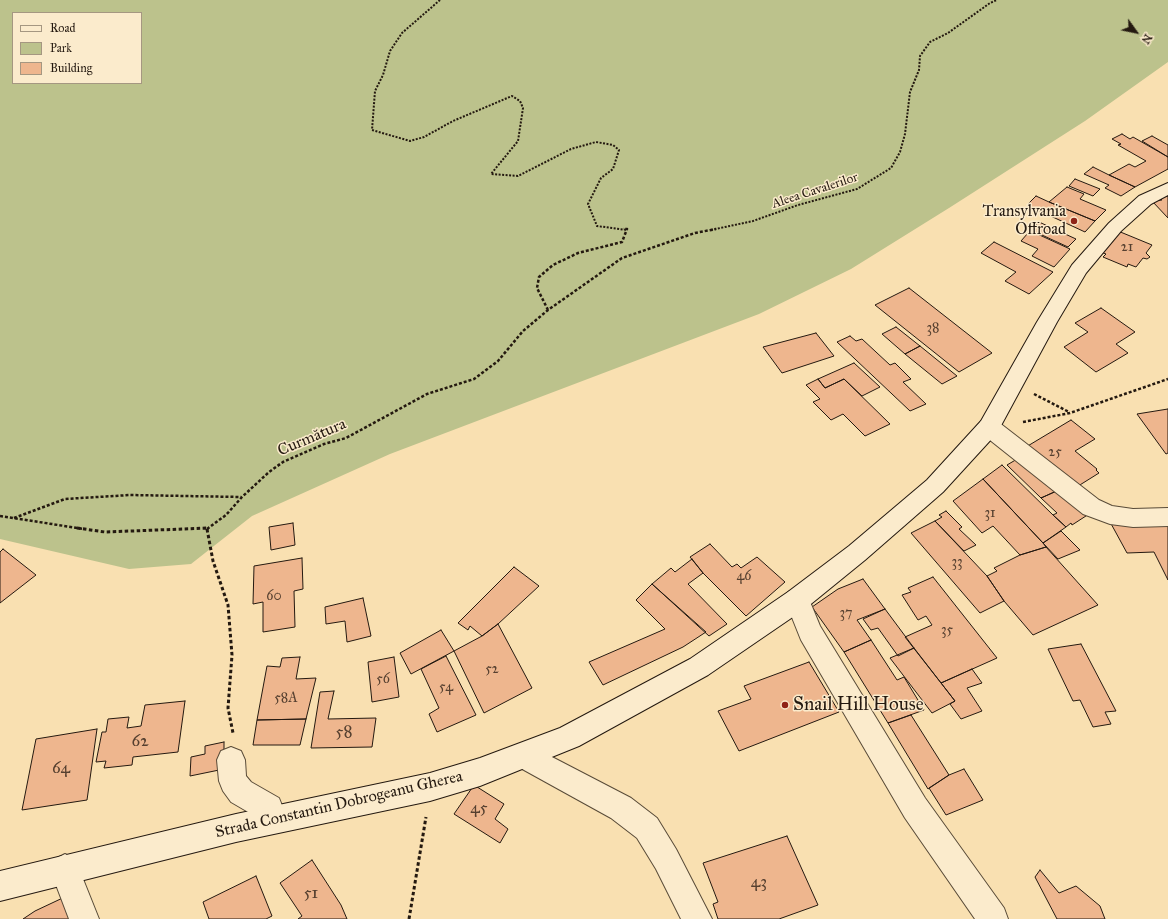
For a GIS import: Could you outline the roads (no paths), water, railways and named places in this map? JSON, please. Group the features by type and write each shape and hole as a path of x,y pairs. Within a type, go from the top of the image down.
{"street":[{"name":"Strada Constantin Dobrogeanu Gherea","path":"0,886 269,820 430,787 525,756 569,737 699,667 797,600 857,553 935,486 989,427 1047,322 1079,269 1115,227 1145,200 1168,188"},
{"path":"989,427 1091,507 1110,515 1133,518 1168,517"},
{"path":"797,600 810,632 915,808 993,919"},
{"path":"525,756 621,808 647,828 666,859 697,919"},
{"path":"231,760 233,782 246,795 269,808 269,820"},
{"path":"65,869 82,910 84,919"}],"place":[{"name":"Transylvania Offroad","path":"1074,221"},
{"name":"Snail Hill House","path":"785,705"}]}
